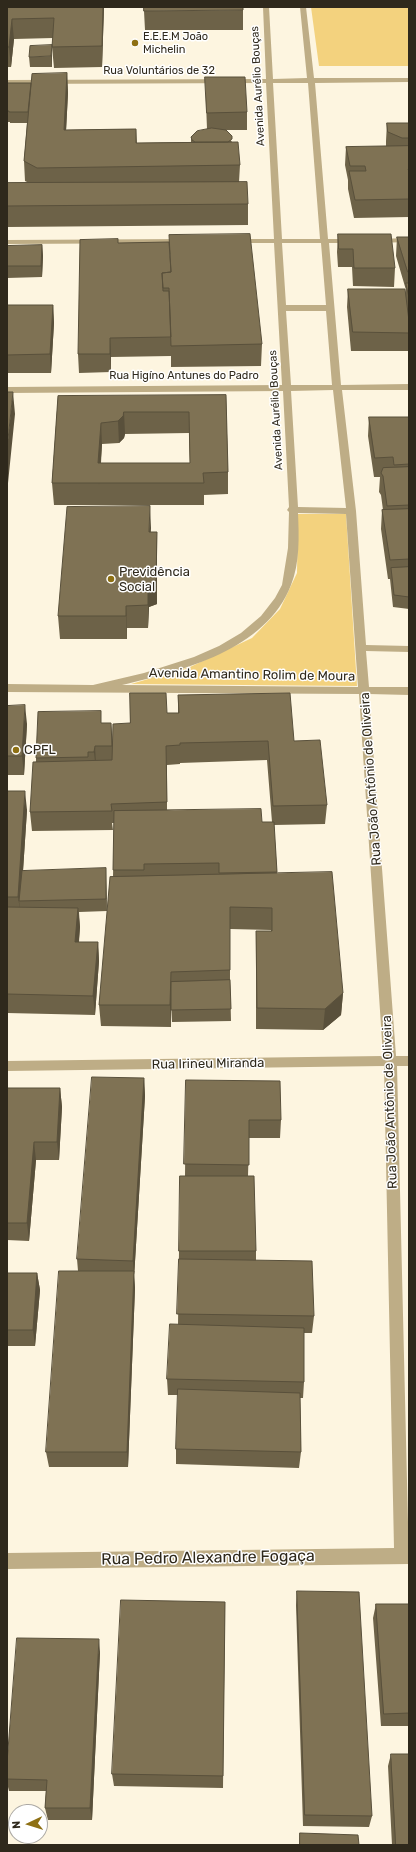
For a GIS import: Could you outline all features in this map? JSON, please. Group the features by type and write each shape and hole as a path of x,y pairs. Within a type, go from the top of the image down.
{"street":[{"name":"Avenida Aurélio Bouças","path":"95,688 136,679 180,665 233,643 257,626 270,613 281,598 289,580 293,548 292,510 287,387 266,7"},
{"path":"303,7 311,80 337,387 351,510 361,648 409,649"},
{"name":"Rua Voluntários de 32","path":"7,82 409,80"},
{"path":"223,241 409,240"},
{"path":"7,242 191,241"},
{"path":"282,308 330,308"},
{"name":"Rua Higíno Antunes do Padro","path":"7,390 409,387"},
{"path":"292,510 351,510"},
{"name":"Rua João Antônio de Oliveira","path":"361,648 390,1062 405,1556"},
{"path":"7,688 95,688"},
{"name":"Avenida Amantino Rolim de Moura","path":"95,688 409,690"},
{"name":"Rua Irineu Miranda","path":"7,1066 409,1061"},
{"name":"Rua Pedro Alexandre Fogaça","path":"7,1561 405,1556"}],"shaded area":[{"path":"311,7 409,7 409,66 319,66"},
{"path":"298,514 346,514 357,686 131,684 190,667 252,638 280,609 297,573"}],"building":[{"path":"7,7 103,7 102,46 52,47 54,18 12,19 9,47 7,47"},
{"path":"144,7 243,7 243,10 144,11"},
{"path":"52,45 51,56 29,57 30,46"},
{"path":"67,73 64,130 136,129 136,143 238,142 240,165 37,168 24,161 32,74"},
{"path":"205,77 245,77 247,112 207,113"},
{"path":"7,83 31,83 28,112 7,111"},
{"path":"387,123 409,123 409,138 402,138 388,132"},
{"path":"212,128 226,130 232,136 232,139 228,142 195,142 192,140 191,137 197,131"},
{"path":"409,146 409,199 355,200 349,171 366,171 365,166 350,166 346,147"},
{"path":"247,182 248,204 7,206 7,183"},
{"path":"250,234 262,344 171,346 169,288 163,288 162,273 171,272 169,235"},
{"path":"338,234 391,234 395,268 354,268 353,249 339,249"},
{"path":"397,237 409,237 409,272 408,272"},
{"path":"118,239 118,243 169,242 171,272 162,273 163,291 169,291 171,337 110,338 110,354 78,354 80,240"},
{"path":"42,245 41,266 7,266 7,246"},
{"path":"406,283 409,283 409,297"},
{"path":"348,289 405,289 409,333 353,332"},
{"path":"7,305 53,305 50,354 7,355"},
{"path":"7,392 13,392 7,449"},
{"path":"226,395 228,472 203,473 204,483 52,483 58,396","holes":["124,412 189,412 190,463 98,463 101,423 118,421 123,416"]},
{"path":"369,417 409,417 409,464 394,465 393,457 375,458"},
{"path":"409,467 409,505 387,506 383,476 381,473 383,468"},
{"name":"Previdência Social","path":"150,506 149,532 157,532 156,581 148,585 148,605 126,606 126,616 58,616 67,507"},
{"path":"409,509 409,559 390,560 382,510"},
{"path":"409,567 409,597 394,595 391,568"},
{"path":"130,693 166,693 167,713 179,713 178,695 290,693 294,741 320,740 327,805 273,806 268,741 180,743 180,745 166,746 167,802 111,804 112,811 30,812 33,762 112,760 113,724 130,723"},
{"path":"25,705 22,756 7,756 7,706"},
{"path":"101,711 101,723 111,723 112,746 95,746 94,752 88,752 88,757 36,758 38,712"},
{"path":"7,791 25,791 18,897 7,897"},
{"path":"261,809 262,822 274,822 277,872 219,873 219,863 144,864 144,870 113,870 114,811"},
{"path":"106,868 106,899 19,901 22,871"},
{"path":"332,872 343,993 325,1009 257,1008 256,931 272,931 272,908 230,907 230,970 171,972 170,1005 99,1005 110,877"},
{"path":"7,907 78,908 75,942 98,942 93,996 7,994"},
{"path":"230,980 231,1009 171,1010 171,982"},
{"path":"92,1077 144,1078 133,1261 77,1259"},
{"path":"186,1080 280,1081 281,1120 249,1120 249,1165 184,1164"},
{"path":"7,1088 60,1088 57,1142 34,1142 27,1223 7,1223"},
{"path":"180,1176 254,1176 256,1251 179,1251"},
{"path":"179,1259 312,1261 314,1316 177,1314"},
{"path":"59,1271 134,1271 127,1452 46,1452"},
{"path":"7,1273 37,1273 33,1330 7,1330"},
{"path":"170,1324 304,1328 304,1382 167,1379"},
{"path":"178,1389 300,1393 301,1452 176,1449"},
{"path":"297,1591 359,1592 372,1816 305,1815"},
{"path":"121,1600 225,1602 223,1776 112,1774"},
{"path":"376,1604 409,1604 409,1713 384,1714"},
{"path":"17,1638 99,1639 90,1808 48,1808 48,1804 45,1804 47,1780 7,1779"},
{"path":"391,1754 409,1754 409,1845 396,1845"},
{"path":"300,1833 358,1835 359,1845 300,1845"}],"place":[{"name":"E.E.E.M João Michelin","path":"135,43"},
{"name":"Previdência Social","path":"111,579"},
{"name":"CPFL","path":"16,750"}]}
